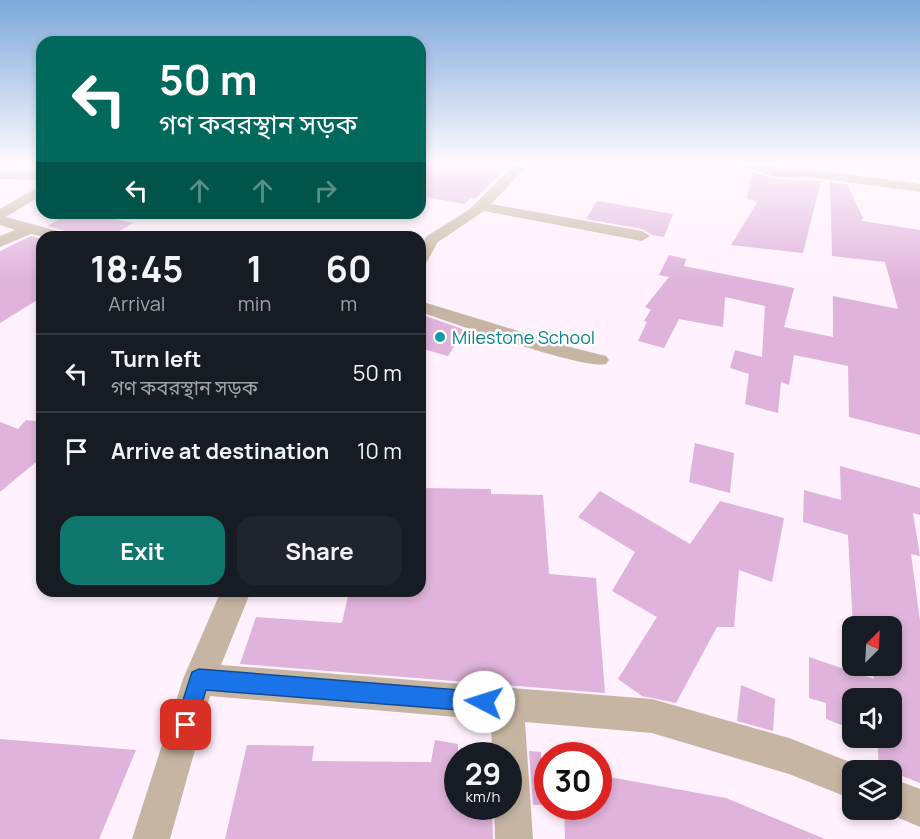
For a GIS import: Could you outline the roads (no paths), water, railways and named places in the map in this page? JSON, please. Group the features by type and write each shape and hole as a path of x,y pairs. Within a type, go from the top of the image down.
{"street":[{"path":"0,218 22,203"},
{"path":"426,250 432,239 484,203"},
{"path":"481,206 642,236"},
{"path":"0,218 38,231"},
{"path":"0,242 29,229"},
{"path":"426,308 569,353 599,360"},
{"path":"151,839 199,679 233,597"},
{"path":"199,679 652,716 789,756 842,777"},
{"path":"507,704 514,839"},
{"path":"902,801 920,808"}],"place":[{"name":"Milestone School","path":"440,337"}]}
